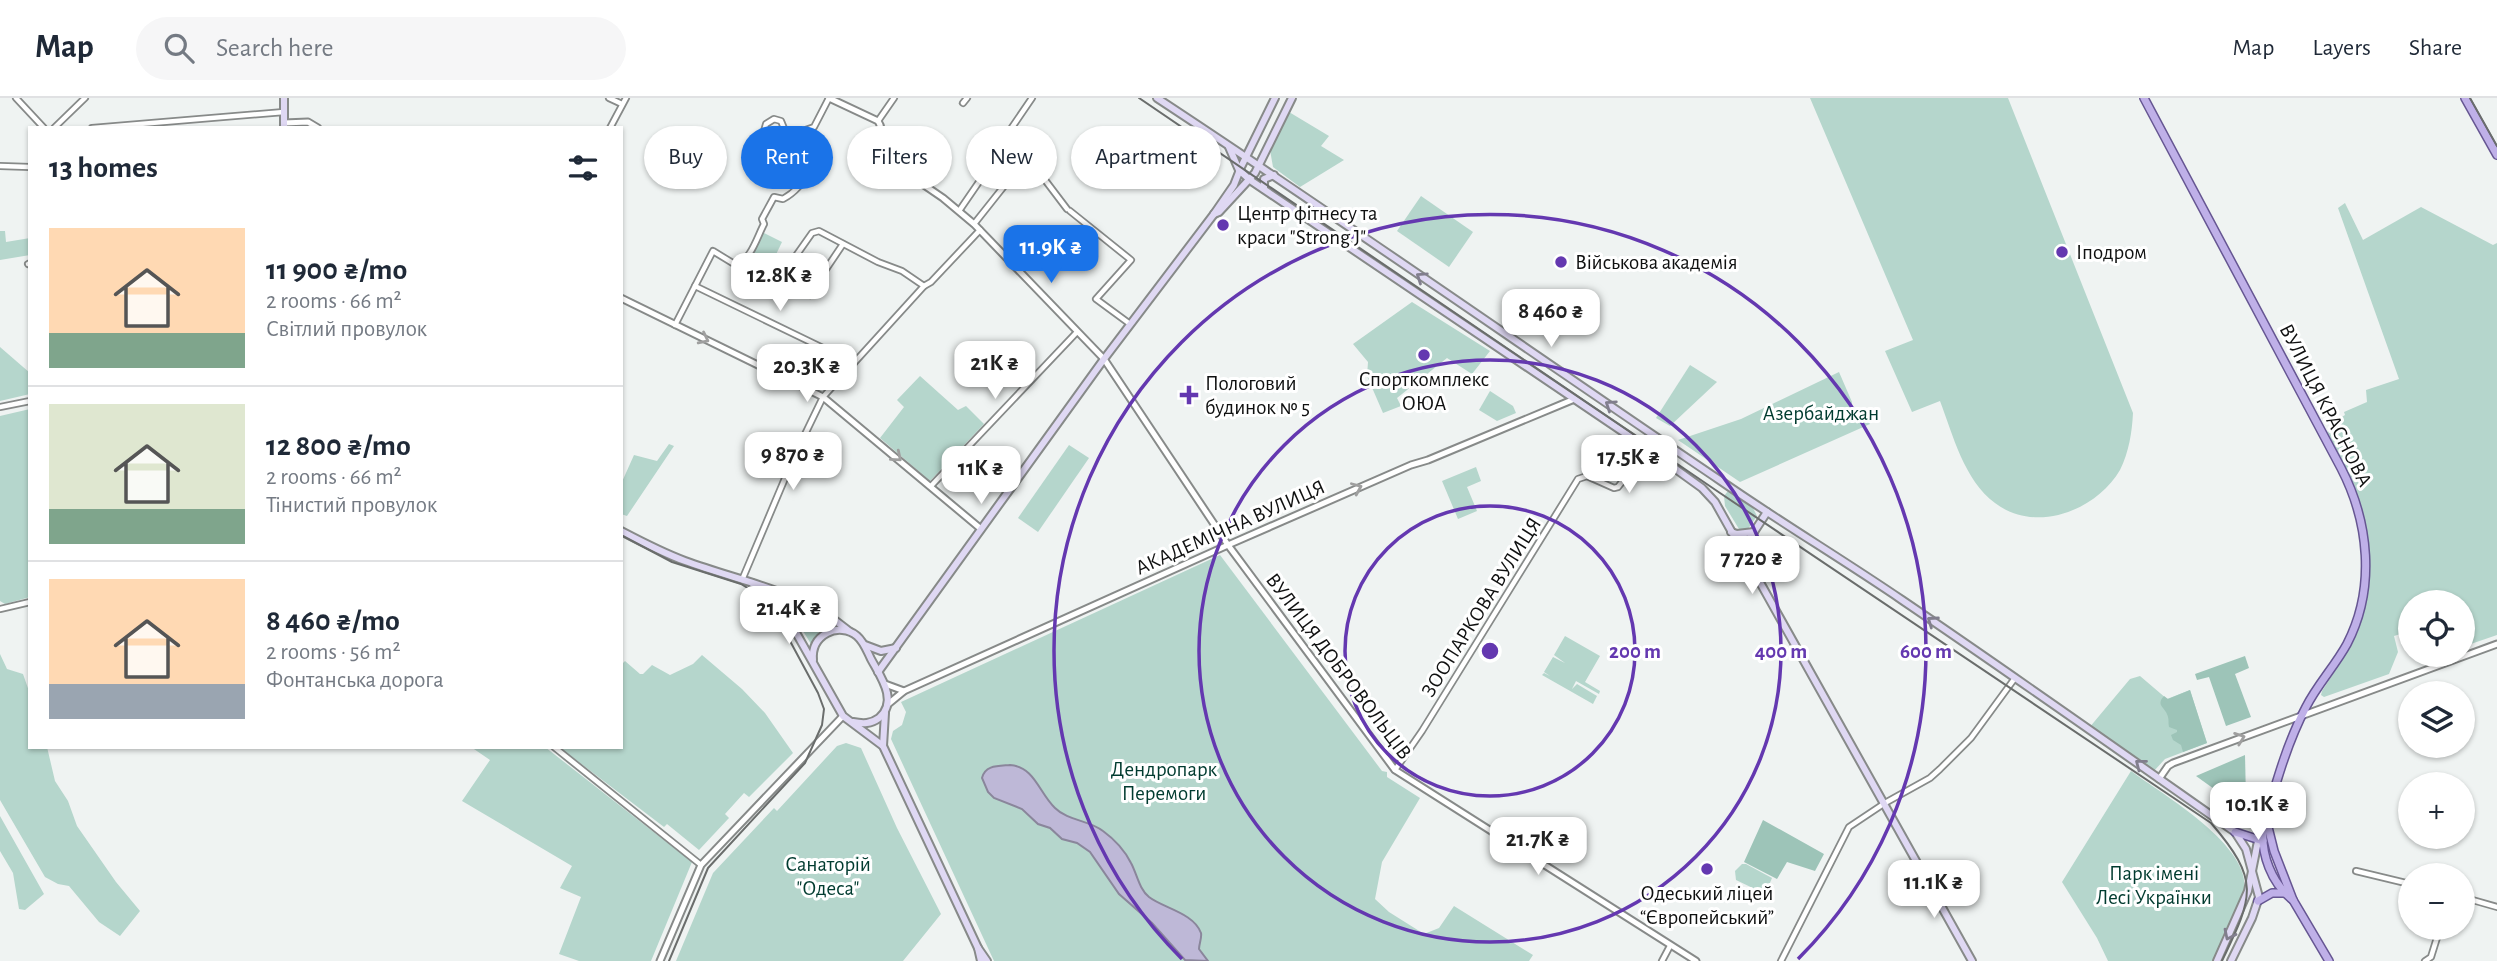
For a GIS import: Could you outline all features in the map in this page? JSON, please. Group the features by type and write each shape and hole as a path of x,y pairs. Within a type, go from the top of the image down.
{"main road":[{"path":"284,98 284,125"},
{"path":"1157,98 1767,512 1901,599 2237,833 2260,839 2274,851"},
{"path":"878,672 1104,359 1234,186 1239,170 1275,98"},
{"path":"1214,214 1250,180 1292,98"},
{"name":"ВУЛИЦЯ КРАСНОВА","path":"2144,98 2341,468 2362,519 2366,561 2362,596 2354,627 2346,645 2293,732 2260,839"},
{"path":"2465,98 2497,155"},
{"path":"1252,144 1258,153 1266,152"},
{"path":"1228,146 1239,170 1250,180 1648,450 1702,488 1715,502 1972,961"},
{"path":"1264,189 1264,179 1274,175"},
{"path":"1747,560 1746,548 1767,512"},
{"path":"623,532 664,553 805,601 858,636 885,684 888,695 883,746 978,948 987,961"},
{"path":"1731,532 1754,532"},
{"path":"752,583 776,600 788,617 843,716 883,746"},
{"path":"788,617 791,601 805,601"},
{"path":"813,662 814,647 824,634 839,629 849,631"},
{"path":"864,644 878,651 896,648"},
{"path":"849,722 869,723 877,719 886,707"},
{"path":"2237,833 2255,828 2266,819 2274,851 2292,900 2329,961"},
{"path":"2231,961 2258,901 2252,868 2237,833"},
{"path":"2217,961 2245,900 2260,839"},
{"path":"2260,839 2266,860 2292,900"},
{"path":"2258,901 2272,893 2285,893"},
{"path":"2245,900 2253,897 2258,901"},
{"path":"978,948 981,961"}],"street":[{"path":"16,98 42,126"},
{"path":"56,126 85,98"},
{"path":"608,98 622,104"},
{"path":"611,126 625,98"},
{"path":"815,126 829,98 880,123 894,98"},
{"path":"1014,126 1032,98"},
{"path":"116,126 284,112"},
{"path":"774,119 781,121 787,140 766,136 766,124 774,119"},
{"path":"284,125 308,122 315,126"},
{"path":"0,166 28,167"},
{"path":"675,325 712,251 736,265 741,264 748,257 764,224 762,219 774,197 783,199 795,189"},
{"name":"ВУЛИЦЯ ДОБРОВОЛЬЦІВ","path":"928,189 974,224 1104,359 1228,545 1395,770 1696,961"},
{"path":"959,211 973,189"},
{"path":"974,224 1002,189"},
{"path":"1052,189 1068,210 1131,260 1096,299 1130,324"},
{"path":"742,580 822,397 924,286 931,282 980,230"},
{"path":"781,277 815,231 819,231 902,271 924,286"},
{"path":"814,287 843,244"},
{"path":"748,257 810,295"},
{"path":"695,286 854,363"},
{"path":"623,299 822,397 981,529"},
{"path":"931,486 1077,332"},
{"name":"АКАДЕМІЧНА ВУЛИЦЯ","path":"886,707 904,691 1228,545 1412,465 1572,400"},
{"path":"0,407 28,401"},
{"name":"ЗООПАРКОВА ВУЛИЦЯ","path":"1395,770 1415,743 1578,479 1587,476 1616,488 1657,437"},
{"path":"0,609 28,602"},
{"path":"2159,779 2173,763 2497,644"},
{"path":"1781,961 1849,827 1930,778 1971,738 2015,678"},
{"path":"885,684 904,691"},
{"path":"660,961 701,864 843,716"},
{"path":"557,749 701,864"},
{"path":"2356,871 2398,881"},
{"path":"2475,901 2497,907"},
{"path":"2425,961 2431,957 2436,940"},
{"path":"1662,961 1670,946"}],"green space":[{"path":"1810,98 2008,98 2133,413 2130,442 2120,470 2096,497 2064,514 2028,517 2011,512 1984,493 1967,470 1940,401 1912,412 1885,351 1913,340"},
{"path":"1289,112 1329,136 1321,146 1344,160 1300,187 1273,167 1270,150"},
{"path":"1421,196 1473,232 1449,267 1397,231"},
{"path":"2345,203 2363,240 2421,207 2493,245 2497,243 2497,635 2475,643 2475,590 2398,590 2398,635 2394,636 2398,652 2389,674 2324,697 2321,695 2322,691 2344,657 2359,624 2368,546 2360,507 2327,433 2332,424 2345,415 2344,412 2367,402 2366,390 2399,379 2338,208"},
{"path":"0,231 5,231 6,242 28,238 28,255 0,260"},
{"path":"762,232 782,242 771,265 751,256"},
{"name":"Спорткомплекс ОЮА","path":"1412,302 1490,351 1472,374 1447,358 1397,398 1401,406 1383,413 1367,376 1368,362 1353,344"},
{"path":"0,347 28,371 28,394 0,401"},
{"path":"1690,365 1717,382 1670,426 1656,418"},
{"name":"Азербайджан","path":"1839,372 1852,402 1852,412 1857,420 1867,420 1870,424 1740,482 1678,440 1741,419"},
{"path":"920,376 958,410 966,406 984,424 930,481 880,438 904,407 897,400"},
{"path":"1490,391 1513,406 1516,413 1497,421 1479,410"},
{"path":"28,409 28,598 5,604 0,601 0,416"},
{"path":"669,444 674,446 627,516 623,515 623,480 634,455 657,461"},
{"path":"1069,445 1089,458 1038,532 1018,518"},
{"path":"1476,467 1481,481 1467,487 1477,511 1458,519 1442,481"},
{"path":"1728,491 1751,504 1757,516 1748,529 1739,529 1725,506 1724,496"},
{"name":"Дендропарк Перемоги","path":"1220,555 1382,771 1420,798 1382,862 1375,899 1389,912 1424,934 1439,928 1454,906 1533,955 1529,961 994,961 891,739 893,731 902,725 906,712 901,702"},
{"path":"795,602 812,608 834,624 819,632 811,644 790,609"},
{"path":"1565,636 1600,656 1585,682 1600,691 1599,694 1576,681 1572,689 1577,684 1597,696 1593,704 1542,675 1544,673 1550,676 1544,672 1553,657 1565,663 1554,655"},
{"path":"0,654 7,669 23,674 28,688 28,749 47,749 55,781 68,801 77,826 140,911 120,936 99,922 69,886 45,877 0,800"},
{"path":"702,655 742,689 765,713 793,753 749,797 744,793 725,814 729,818 699,850 667,824 664,827 562,749 623,749 625,661 640,674 652,665 670,675 693,664"},
{"path":"2245,656 2249,668 2235,674 2251,717 2226,726 2209,677 2197,680 2195,674"},
{"path":"2140,676 2167,699 2190,690 2207,743 2165,759 2153,772 2089,728 2130,679"},
{"path":"2190,690 2207,743 2183,752 2181,745 2173,740 2171,735 2177,730 2169,727 2161,702 2164,696 2168,699"},
{"name":"Санаторій \"Одеса\"","path":"846,743 861,748 897,828 941,914 903,961 676,961 713,873 774,808 777,811 837,746"},
{"path":"474,749 548,749 692,862 651,961 579,961 559,954 581,897 560,888 572,866 462,801 490,760"},
{"path":"2245,755 2246,798 2235,804 2196,776"},
{"name":"Парк імені Лесі Українки","path":"2131,771 2203,823 2235,857 2243,875 2244,892 2241,901 2213,961 2108,961 2062,882"},
{"path":"0,816 44,894 25,910 19,909 13,873 0,851"},
{"path":"1763,820 1824,854 1815,871 1787,862 1777,879 1744,862"},
{"path":"1742,864 1772,878 1767,890 1761,892 1736,880 1735,871"}],"shaded area":[{"path":"1010,765 1025,770 1060,812 1097,827 1115,841 1129,859 1146,894 1192,920 1197,926 1201,933 1199,949 1208,961 1185,960 1152,923 1119,894 1090,852 1077,843 1062,839 1050,828 1038,824 1022,809 994,798 982,778 986,771 993,767"}],"tram line":[{"path":"1139,98 2211,823 2238,860 2245,875 2247,889 2240,920 2222,961"},
{"path":"2470,98 2497,146"},
{"path":"623,536 672,562 741,584 759,595 776,615 824,709 822,725 805,763 708,868 669,961"}],"place":[{"name":"Центр фітнесу та краси \"Strong J\"","path":"1223,225"},
{"name":"Іподром","path":"2062,252"},
{"name":"Військова академія","path":"1561,262"},
{"name":"Спорткомплекс ОЮА","path":"1424,355"},
{"name":"Пологовий будинок № 5","path":"1189,395"},
{"name":"Одеський ліцей “Європейський”","path":"1707,869"}]}
